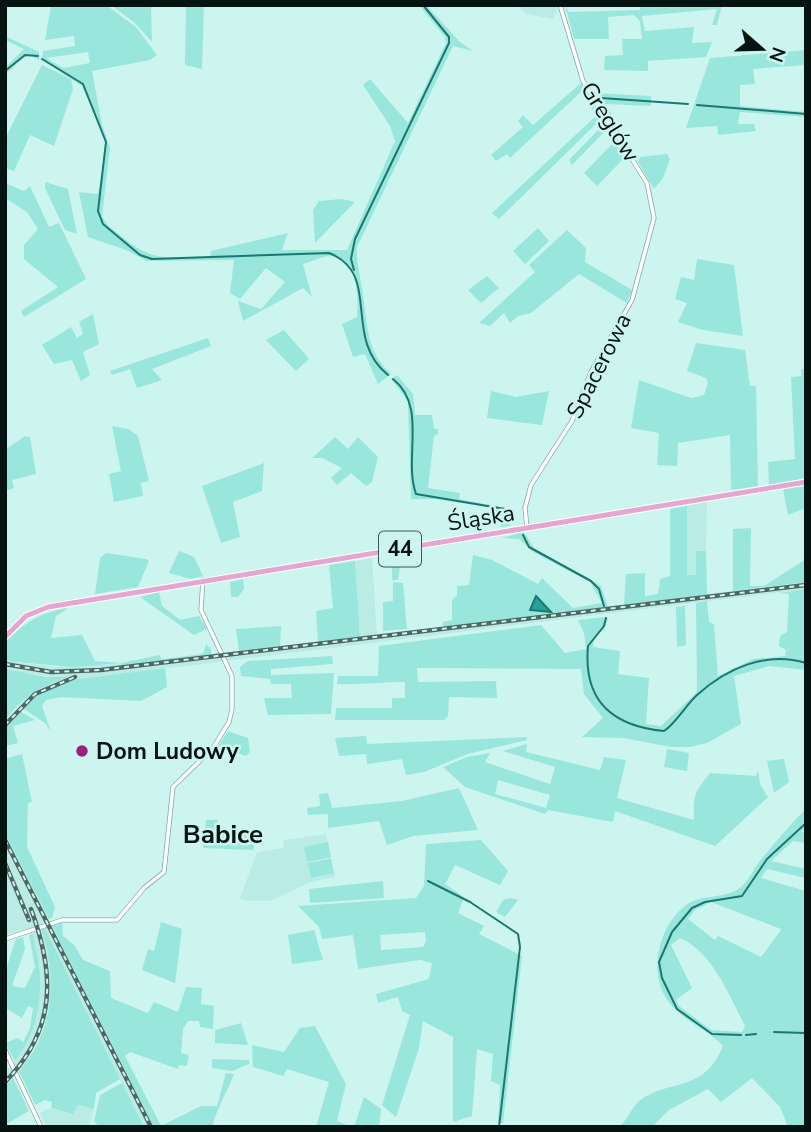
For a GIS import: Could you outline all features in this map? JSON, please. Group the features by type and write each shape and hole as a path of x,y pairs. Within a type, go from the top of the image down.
{"main road":[{"name":"Śląska","path":"5,637 26,616 42,608 806,482"}],"street":[{"name":"Greglów","path":"560,5 583,81 640,169 652,196"},
{"name":"Spacerowa","path":"527,528 525,508 531,485 573,419 591,372 635,294 653,228 652,196"},
{"path":"5,939 51,922 78,919 117,920 144,888 163,872 173,787 214,748 229,722 232,709 232,676 201,610 202,580"},
{"path":"5,1050 41,1127"}],"shaded area":[{"path":"51,5 106,5 136,27 157,55 150,60 92,71 102,125 110,147 102,216 110,227 133,245 162,257 210,256 211,251 288,233 282,250 347,250 395,141 390,126 363,85 370,79 408,123 446,43 445,37 419,5 426,5 460,42 473,51 453,46 357,247 372,347 391,374 378,384 365,354 353,357 342,324 357,317 357,289 352,271 340,258 327,256 303,264 312,297 303,288 243,321 238,301 261,309 285,282 266,268 240,299 230,293 234,260 147,261 126,250 88,237 79,192 98,194 106,143 82,86 42,60 43,51 75,46 74,36 45,40","holes":["88,52 90,63 63,68 46,58"]},
{"path":"111,5 151,5 152,42 135,23"},
{"path":"186,5 204,5 202,69 185,65"},
{"path":"517,5 558,6 553,19 526,14"},
{"path":"565,5 569,12 640,10 640,5 722,5 717,25 712,25 717,9 642,16 645,31 694,27 692,43 712,42 706,57 648,61 648,71 604,70 605,56 623,55 622,39 642,39 640,21 634,15 608,17 609,39 574,39"},
{"path":"5,36 39,52 39,60 30,55 23,58 5,75 5,68 24,49 5,40"},
{"path":"806,50 806,65 753,69 755,84 740,85 740,106 806,112 806,117 740,112 738,124 754,124 756,131 718,135 717,126 686,128 710,58"},
{"path":"42,65 71,79 73,89 54,146 30,135 14,171 5,168 5,139"},
{"path":"581,83 593,101 590,105 582,91 510,158 507,154 496,161 491,155 523,127 518,121 523,115 533,125"},
{"path":"595,93 651,96 651,106 606,104 625,141"},
{"path":"595,106 603,117 499,219 492,213 597,115 591,108"},
{"path":"604,124 608,128 572,165 569,160"},
{"path":"616,140 625,157 597,186 584,173"},
{"path":"667,154 670,159 663,178 654,189 638,162 640,157"},
{"path":"45,182 68,189 77,234 65,230 45,188"},
{"path":"5,183 24,191 30,186 49,227 59,223 86,279 24,317 21,311 58,287 24,259 24,245 38,229 27,212 5,198"},
{"path":"342,199 355,202 315,243 313,210 319,201"},
{"path":"538,228 549,241 525,264 513,251"},
{"path":"567,230 586,248 585,262 632,290 627,303 579,274 531,313 518,316 510,323 504,313 490,326 479,323 535,272 529,265"},
{"path":"697,259 734,265 743,336 703,330 678,322 687,303 675,299 681,277 694,280"},
{"path":"487,276 499,288 481,303 468,290"},
{"path":"93,314 99,344 83,352 90,375 81,381 72,360 54,364 42,345 71,327 77,338 83,334 79,322"},
{"path":"284,330 309,359 296,371 266,340"},
{"path":"208,338 211,346 152,369 162,380 137,388 130,369 112,375 110,371"},
{"path":"696,343 745,350 750,386 756,386 758,486 731,490 730,435 678,443 677,466 657,465 659,433 631,428 639,380 691,398 704,395 708,383 706,378 687,371"},
{"path":"801,369 806,369 806,478 769,485 768,462 795,459 791,377 801,376"},
{"path":"397,375 413,394 415,415 432,415 434,429 438,429 438,434 434,436 428,488 460,493 459,499 515,510 511,512 510,526 501,527 503,509 436,499 411,499 408,401 391,379"},
{"path":"491,391 516,397 549,391 542,425 487,418"},
{"path":"112,426 128,429 138,436 149,481 141,483 143,496 114,502 109,474 121,471"},
{"path":"25,436 30,437 36,474 12,480 14,488 5,491 5,450"},
{"path":"335,437 348,449 358,437 378,457 372,482 366,486 351,473 337,485 331,478 342,468 322,458 312,458"},
{"path":"264,463 262,491 233,502 240,537 221,543 202,486"},
{"path":"806,486 806,508 788,515 783,489"},
{"path":"707,502 706,551 696,551 696,575 687,576 687,506"},
{"path":"687,506 687,575 696,575 696,551 706,551 707,595 624,605 626,574 645,573 645,596 658,594 660,579 670,576 670,509"},
{"path":"751,528 750,586 764,586 806,559 806,582 733,591 733,529"},
{"path":"524,532 534,548 601,586 608,607 443,627 443,622 452,620 452,600 457,595 457,586 469,585 473,555 492,560 538,584 542,578 573,608 602,603 590,582 533,552 519,539 501,538"},
{"path":"179,551 194,557 203,576 191,579 169,573"},
{"path":"411,551 411,558 401,560 398,580 392,580 392,555"},
{"path":"106,553 149,561 138,587 95,594 100,558"},
{"path":"372,558 377,635 806,582 806,589 64,681 30,699 5,727 8,718 26,698 51,682 65,678 19,673 5,669 5,661 57,667 122,665 211,655 219,651 221,653 360,637 355,561"},
{"path":"355,561 360,637 318,642 316,611 333,608 329,565"},
{"path":"243,579 244,589 238,597 231,597 230,582"},
{"path":"393,582 403,583 407,629 383,631 383,602 393,601"},
{"path":"806,589 806,670 769,666 734,676 741,724 707,743 671,747 624,738 582,737 603,718 584,694 581,669 417,668 418,682 496,681 497,698 449,697 448,716 444,720 335,720 336,708 392,708 392,698 405,698 405,682 337,684 338,676 378,676 379,646 541,625 565,653 586,649 584,633 578,620 605,617 608,618 604,630 594,637 593,647 620,651 618,674 649,678 646,724 661,726 697,692 696,603 707,601 709,622 714,624 718,676 753,659 785,656 786,650 779,646 780,636 787,632 789,594 779,593"},
{"path":"159,592 162,606 180,620 199,616 207,629 194,635 140,597"},
{"path":"536,596 551,612 530,610"},
{"path":"685,606 686,645 677,647 676,607"},
{"path":"68,608 56,616 51,638 82,635 95,661 122,663 159,655 162,659 203,654 206,644 211,649 211,655 122,666 121,663 73,667 5,661 5,643 19,629 41,616"},
{"path":"281,626 280,646 239,651 236,629"},
{"path":"332,656 333,664 271,669 271,675 334,673 331,714 268,715 264,698 292,698 291,684 271,684 270,679 241,676 240,667 248,661"},
{"path":"165,668 167,687 141,701 61,697 46,700 42,706 51,732 45,723 21,707 41,691 64,681"},
{"path":"5,669 46,677 69,677 33,693 5,721"},
{"path":"18,710 35,720 13,726 18,743 5,746 5,727"},
{"path":"228,731 248,738 250,752 246,756 218,747"},
{"path":"366,736 367,744 527,737 527,740 468,754 424,772 406,775 402,759 367,764 366,754 339,756 335,738"},
{"path":"527,744 526,752 600,770 604,757 626,760 617,798 694,820 696,795 710,773 756,776 758,770 760,784 768,797 715,846 615,811 613,822 548,810 545,814 465,787 443,767 467,757 490,753 485,762 550,784 555,767 503,751","holes":["498,780 550,795 546,808 495,794"]},
{"path":"667,749 689,753 687,771 664,767"},
{"path":"22,754 32,802 28,803 27,847 55,907 52,918 49,919 5,833 5,759"},
{"path":"784,759 789,782 774,793 767,761"},
{"path":"459,788 478,830 413,836 387,845 379,821 328,828 328,814 308,815 307,808 320,806 319,794 328,793 332,808 402,801"},
{"path":"806,809 806,826 802,832 806,834 806,843 793,841 771,861 806,869 806,878 767,869 761,878 806,891 806,1127 788,1127 780,1107 752,1078 721,1102 708,1089 669,1110 652,1127 619,1127 643,1098 687,1082 707,1071 723,1046 678,1012 664,995 657,968 658,953 668,926 692,901 728,894 741,887","holes":["711,902 781,929 781,930 761,957 718,936 715,940 688,919 695,910","680,938 702,953 719,976 745,1026 742,1032 711,1030 679,1006 676,1000 692,988 671,945"]},
{"path":"206,820 218,820 217,830 223,830 223,836 258,835 253,850 203,848"},
{"path":"5,833 154,1127 144,1127 43,927 41,929 51,966 52,992 47,1016 25,1064 5,1086 5,1073 21,1053 34,1026 38,955 30,928 5,935"},
{"path":"326,834 335,877 311,882 270,901 247,901 240,898 257,852 283,848 284,840"},
{"path":"481,840 508,871 500,885 455,865 445,884 464,897 458,913 484,926 479,934 522,956 503,1123 498,1123 500,1085 491,1081 493,1054 477,1049 472,1116 453,1122 453,1037 423,1021 419,1048 396,1117 382,1105 410,1015 402,1011 398,997 378,1003 376,994 429,979 432,963 420,960 358,969 353,935 322,939 319,927 298,906 416,898 424,886 426,844","holes":["425,932 426,941 423,947 381,950 380,935"]},
{"path":"328,842 331,857 307,862 304,847"},
{"path":"331,859 334,873 311,878 308,863"},
{"path":"383,881 384,898 310,903 309,889"},
{"path":"503,900 518,900 505,917 496,912"},
{"path":"62,921 63,936 75,946 83,960 110,971 111,998 148,1013 154,1002 178,1012 186,987 202,988 201,1004 214,1006 213,1029 200,1027 199,1021 188,1021 183,1029 181,1053 189,1055 187,1066 179,1065 178,1069 130,1052 125,1056 161,1126 201,1106 217,1106 226,1073 234,1074 212,1127 154,1127 51,924"},
{"path":"161,922 182,929 175,983 142,970 148,949 154,951"},
{"path":"44,927 120,1079 96,1093 94,1109 78,1105 73,1114 51,1108 52,1102 45,1100 35,1105 19,1071 40,1039 50,1003 50,966 41,929"},
{"path":"314,930 323,960 292,964 288,935"},
{"path":"32,933 39,966 37,1016 25,1047 15,1061 5,1043 18,1038 23,1042 30,1028 33,1008 28,1006 22,1018 5,1008 5,972 16,939 23,937 25,949 12,986 25,988 35,967 29,935"},
{"path":"241,1023 248,1045 215,1043 215,1030"},
{"path":"315,1026 346,1084 337,1121 352,1127 316,1127 329,1082 287,1069 283,1076 253,1067 252,1045 284,1052 300,1028"},
{"path":"212,1059 249,1060 249,1064 232,1071 212,1068"},
{"path":"13,1078 29,1111 5,1125 5,1086"},
{"path":"122,1083 144,1127 99,1127 94,1121 100,1095"},
{"path":"364,1097 381,1109 379,1127 354,1127"},
{"path":"77,1105 94,1109 89,1127 46,1127 40,1113 49,1108 73,1114"}],"waterway":[{"path":"354,270 351,259 355,239 449,43 449,37 423,5"},
{"path":"5,71 25,55 38,56"},
{"path":"42,59 83,84 106,142 98,211 103,224 140,255 152,259 329,253 345,263 354,276 367,343 374,360 388,375"},
{"path":"601,98 688,104"},
{"path":"697,105 806,114"},
{"path":"393,379 404,390 410,404 416,494 511,510"},
{"path":"523,535 529,547 591,581 599,589 604,606"},
{"path":"606,618 604,626 588,646 590,682 605,707 629,723 646,728 664,731 709,685 748,664 776,659 806,663"},
{"path":"741,1035 712,1034 677,1009 662,978 659,962 672,932 692,908 705,902 742,896 767,859 806,823"},
{"path":"428,881 470,902 518,934 520,947 499,1127"},
{"path":"774,1032 806,1033"},
{"path":"746,1035 756,1034"}],"railway":[{"path":"5,664 51,672 101,670 806,585"},
{"path":"5,725 35,694 75,677"},
{"path":"5,840 151,1127"},
{"path":"5,863 29,920"},
{"path":"5,1082 34,1042 46,1000 44,956 31,909"}],"place":[{"name":"Dom Ludowy","path":"82,751"}],"district":[{"name":"Babice","path":"223,834"}]}
